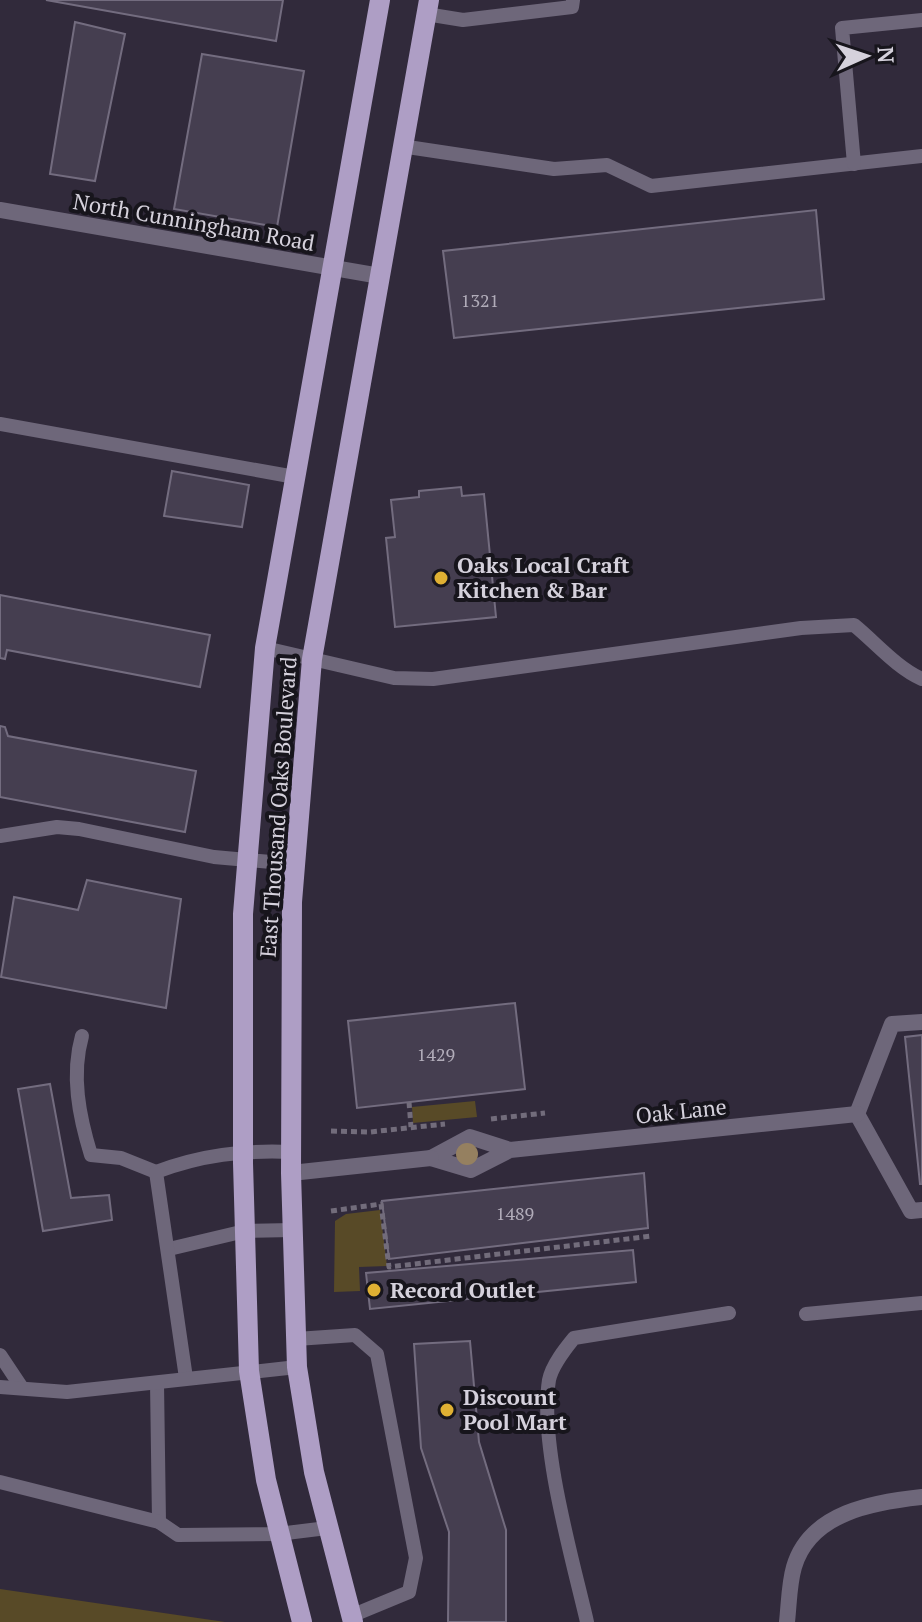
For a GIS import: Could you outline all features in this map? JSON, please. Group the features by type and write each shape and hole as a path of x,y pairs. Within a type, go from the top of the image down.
{"main road":[{"name":"East Thousand Oaks Boulevard","path":"302,1622 263,1466 249,1371 243,1150 242,965 246,860 265,648 380,0"},
{"name":"East Thousand Oaks Boulevard","path":"352,1619 327,1528 303,1417 297,1367 289,966 294,864 312,659 427,7"}],"street":[{"name":"North Cunningham Road","path":"0,210 380,276"},
{"path":"922,1022 892,1024 857,1114 911,1211 922,1210"},
{"name":"Oak Lane","path":"291,1162 431,1158 471,1170 510,1150 857,1114"},
{"name":"Oak Lane","path":"431,1158 470,1137 510,1150"},
{"path":"787,1622 794,1565 812,1537 837,1517 858,1507 922,1497"}],"lane":[{"path":"427,7 463,20 572,7 573,0"},
{"path":"854,164 842,28 922,20"},
{"path":"401,146 554,169 607,165 651,186 922,156"},
{"path":"0,424 295,477"},
{"path":"265,648 394,678 433,679 801,628 854,625 891,655 905,672 922,679"},
{"path":"0,836 57,827 79,829 214,857 294,864"},
{"path":"82,1036 74,1062 83,1128 91,1155 121,1158 156,1172 187,1160 243,1150 291,1162"},
{"path":"156,1172 186,1378"},
{"path":"169,1249 245,1231 293,1230"},
{"path":"806,1314 922,1303"},
{"path":"587,1622 565,1526 547,1416 550,1377 574,1338 729,1313"},
{"path":"296,1339 355,1335 377,1354 416,1558 409,1592 352,1619"},
{"path":"0,1355 22,1388"},
{"path":"0,1387 67,1392 297,1367"},
{"path":"157,1383 159,1522"},
{"path":"0,1482 159,1522 178,1535 278,1534 327,1528"}],"path":[{"path":"409,1102 411,1127"},
{"path":"486,1119 545,1113"},
{"path":"331,1131 370,1132 456,1123"},
{"path":"331,1211 381,1204 389,1267 652,1236"}],"shaded area":[{"path":"475,1101 477,1117 413,1123 412,1107"},
{"path":"380,1210 387,1266 359,1267 360,1291 334,1292 335,1221 346,1214"},
{"path":"0,1589 225,1622 0,1622"}],"building":[{"path":"46,0 283,0 276,41"},
{"path":"75,22 125,34 95,181 50,174"},
{"path":"202,54 304,71 277,227 174,209"},
{"path":"816,210 824,299 454,338 443,251"},
{"path":"172,471 249,485 242,527 164,516"},
{"name":"Oaks Local Craft Kitchen & Bar","path":"461,487 462,496 484,494 496,617 395,627 386,538 395,537 391,500 419,497 419,491"},
{"path":"0,595 210,635 200,687 7,650 5,659 0,658"},
{"path":"0,726 5,727 8,736 196,771 185,832 0,797"},
{"path":"87,880 181,899 166,1008 1,977 14,897 78,910"},
{"path":"515,1003 525,1089 357,1108 348,1021"},
{"path":"922,1035 922,1184 920,1184 905,1037"},
{"path":"50,1084 71,1198 109,1195 112,1220 43,1231 18,1089"},
{"path":"644,1173 648,1228 389,1259 382,1201"},
{"path":"633,1250 636,1282 370,1309 366,1273"},
{"path":"470,1341 479,1442 506,1530 506,1622 448,1622 449,1532 421,1448 414,1344"}],"place":[{"name":"Oaks Local Craft Kitchen & Bar","path":"441,578"},
{"name":"Record Outlet","path":"374,1290"},
{"name":"Discount Pool Mart","path":"447,1410"}]}
